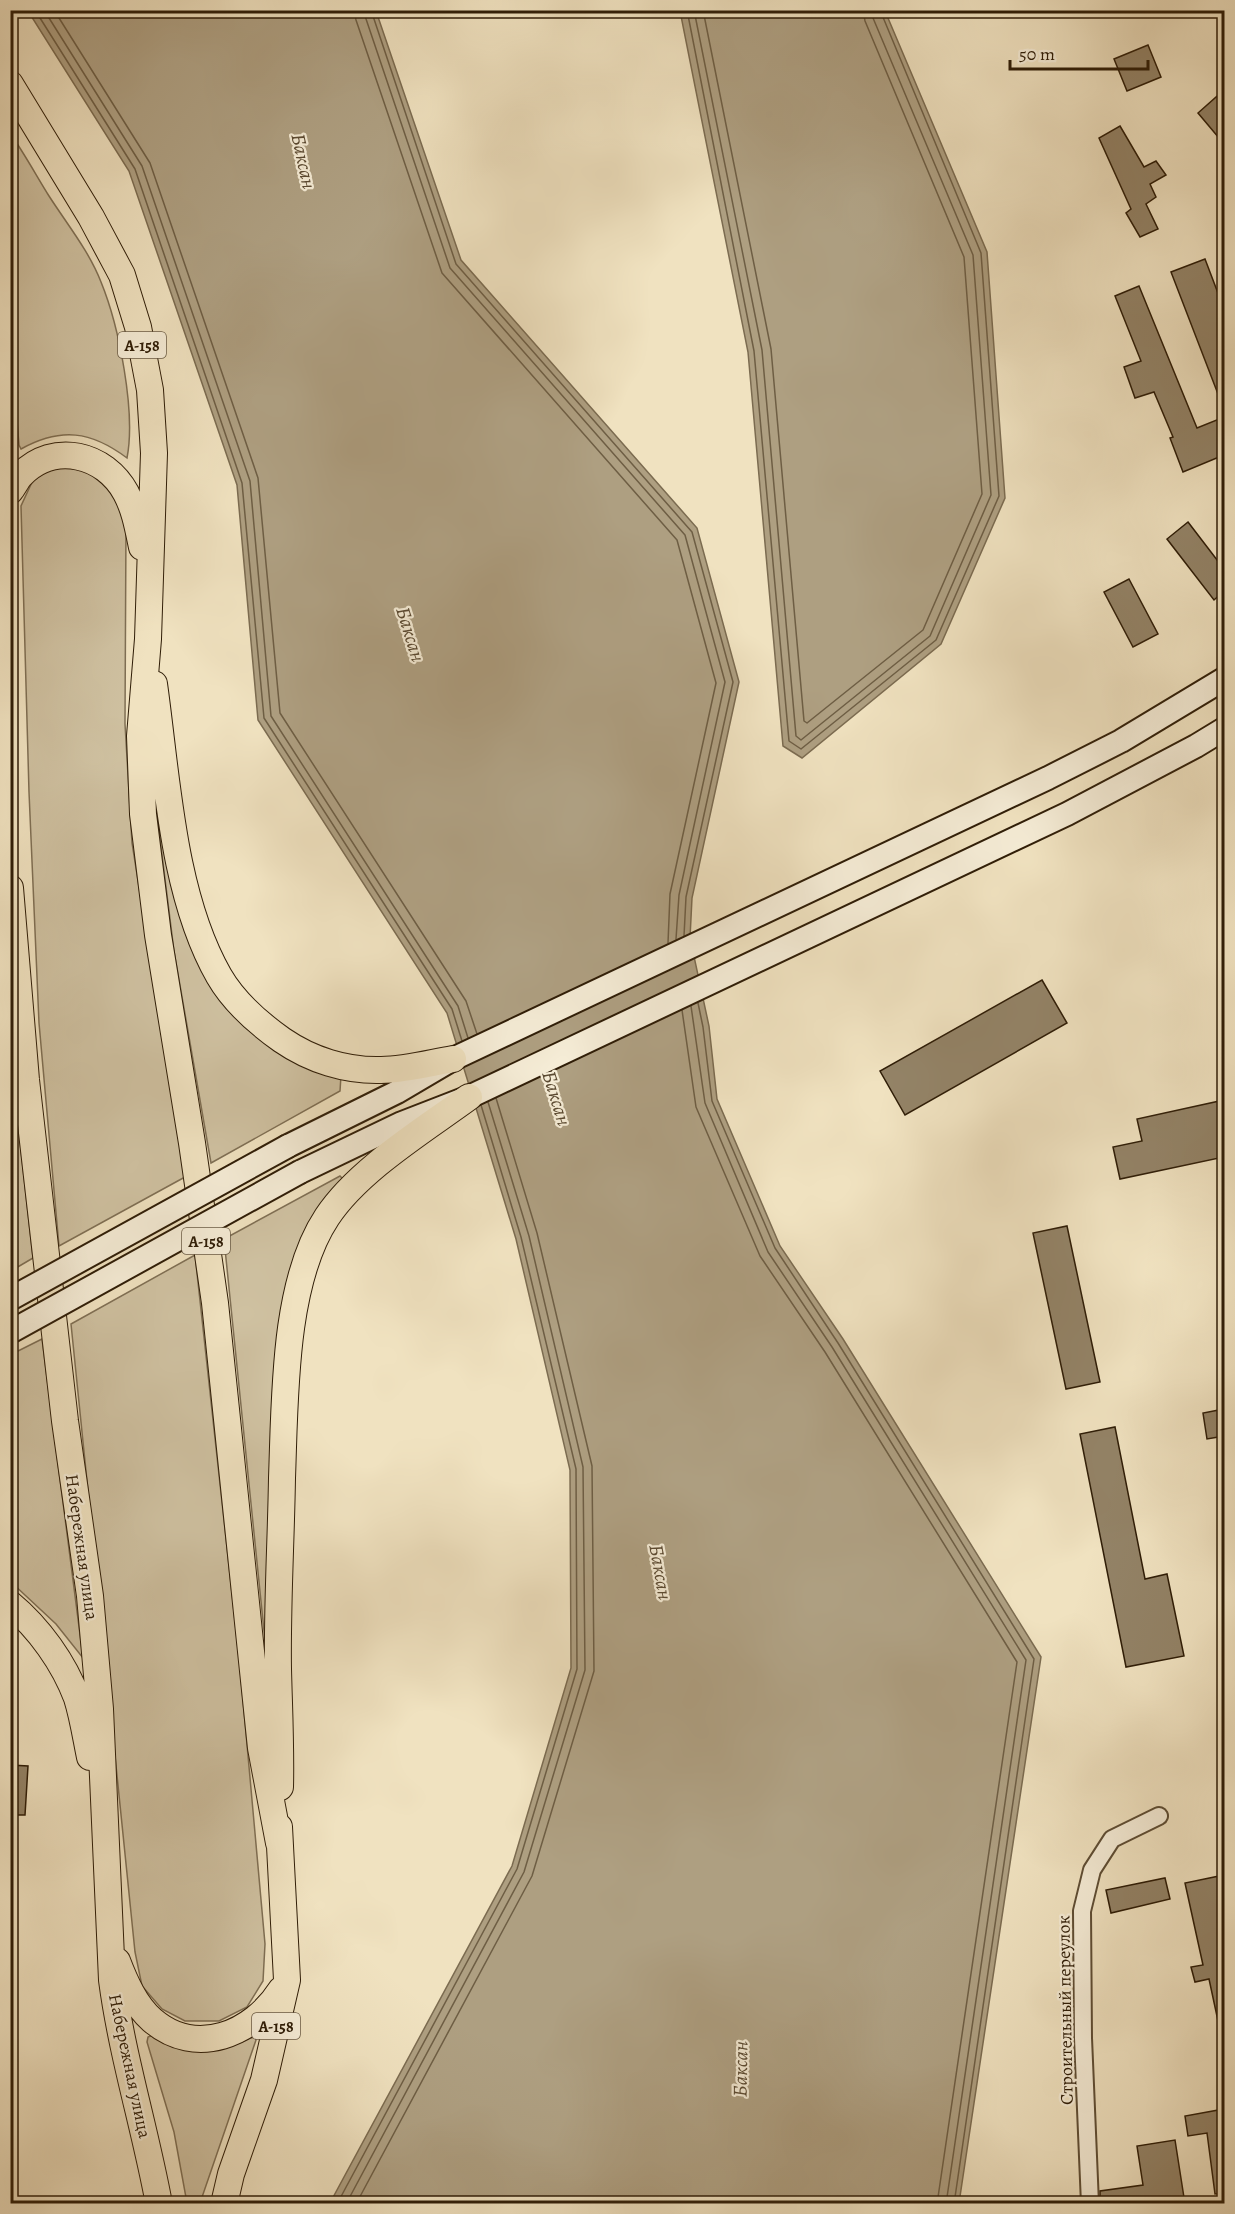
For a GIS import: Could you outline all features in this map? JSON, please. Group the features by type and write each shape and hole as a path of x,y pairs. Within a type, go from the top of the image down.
{"main road":[{"name":"А-158","path":"10,84 102,237 122,275 138,327 150,390 154,453 148,639 140,735 143,814 158,935 192,1143 213,1292 261,1748 279,1843 287,1980 264,2080 231,2174 224,2204"},
{"path":"10,491 21,475 38,463 55,456 76,455 95,461 112,474 126,493 136,515 150,585"},
{"path":"148,639 170,804 182,868 192,911 219,976 242,1006 269,1031 295,1049 320,1060 342,1066 381,1070 453,1059"},
{"path":"10,1299 288,1146 397,1092 453,1059 1090,757 1170,714 1224,679"},
{"path":"10,1332 300,1172 402,1123 469,1097 1067,814 1224,729"},
{"name":"Набережная улица","path":"10,888 26,1080 65,1421 90,1596 100,1709 109,1941 118,2023 159,2204"},
{"path":"279,1843 281,1746 278,1668 284,1435 290,1334 298,1287 310,1248 328,1216 355,1185 386,1158 469,1097"},
{"path":"10,1604 41,1637 65,1670 77,1700 104,1831"},
{"path":"109,1941 127,1984 137,2002 151,2019 168,2031 192,2039 215,2038 236,2031 256,2020 272,2004 287,1980"}],"street":[{"name":"Строительный переулок","path":"1090,2204 1083,2038 1082,1911 1092,1870 1112,1839 1159,1816"}],"shaded area":[{"path":"10,133 84,249 108,300 124,369 129,417 127,458 101,442 76,435 49,437 21,449 19,445 10,337"},
{"path":"56,466 86,470 103,477 111,483 122,501 126,524 125,724 132,843 185,1177 59,1246 39,1023 29,792 21,506 33,480"},
{"path":"155,799 159,799 198,956 341,1075 340,1091 211,1163 174,951"},
{"path":"10,1053 33,1258 11,1271 10,1271"},
{"path":"340,1176 345,1181 300,1243 268,1670 224,1239"},
{"path":"195,1255 240,1667 265,1944 263,1981 247,2007 219,2021 185,2021 162,2009 142,1986 135,1952 71,1324"},
{"path":"42,1339 83,1658 56,1624 11,1582 10,1355"},
{"path":"153,2035 183,2048 194,2050 214,2048 255,2037 256,2040 200,2203 187,2203 174,2132 147,2042 148,2037"}],"water":[{"name":"Баксан","path":"28,11 376,11 461,260 697,528 739,682 692,898 690,938 709,1026 717,1099 780,1246 843,1339 1041,1657 959,2203 330,2203 512,1866 571,1668 570,1470 516,1239 447,1013 258,720 237,485 129,171"},
{"path":"680,11 885,11 987,252 1005,498 941,644 802,758 783,746 748,352"}],"building":[{"path":"1148,45 1161,77 1127,91 1114,59"},
{"path":"1224,90 1224,144 1198,113"},
{"path":"1120,126 1144,167 1156,161 1166,175 1150,184 1156,197 1146,204 1158,229 1140,237 1126,213 1131,209 1099,138"},
{"path":"1205,259 1224,309 1223,407 1171,272"},
{"path":"1139,286 1197,428 1224,417 1224,455 1183,472 1170,438 1173,437 1154,392 1135,398 1124,367 1141,361 1115,296"},
{"path":"1188,522 1224,569 1224,591 1214,600 1167,539"},
{"path":"1129,579 1158,634 1133,647 1104,592"},
{"path":"1042,980 1067,1023 905,1115 880,1071"},
{"path":"1224,1100 1224,1157 1120,1179 1113,1147 1142,1141 1137,1119"},
{"path":"1067,1226 1100,1382 1066,1389 1033,1233"},
{"path":"1224,1409 1224,1436 1207,1439 1203,1413"},
{"path":"1115,1427 1145,1579 1167,1574 1184,1656 1126,1667 1080,1434"},
{"path":"10,1765 28,1766 25,1815 10,1815"},
{"path":"1224,1875 1224,2021 1218,2021 1209,1979 1195,1982 1191,1967 1203,1965 1185,1883"},
{"path":"1165,1878 1170,1899 1111,1913 1106,1890"},
{"path":"1224,2109 1224,2193 1215,2194 1207,2133 1188,2136 1185,2116"},
{"path":"1175,2140 1185,2204 1100,2204 1100,2191 1143,2185 1137,2146"}]}
